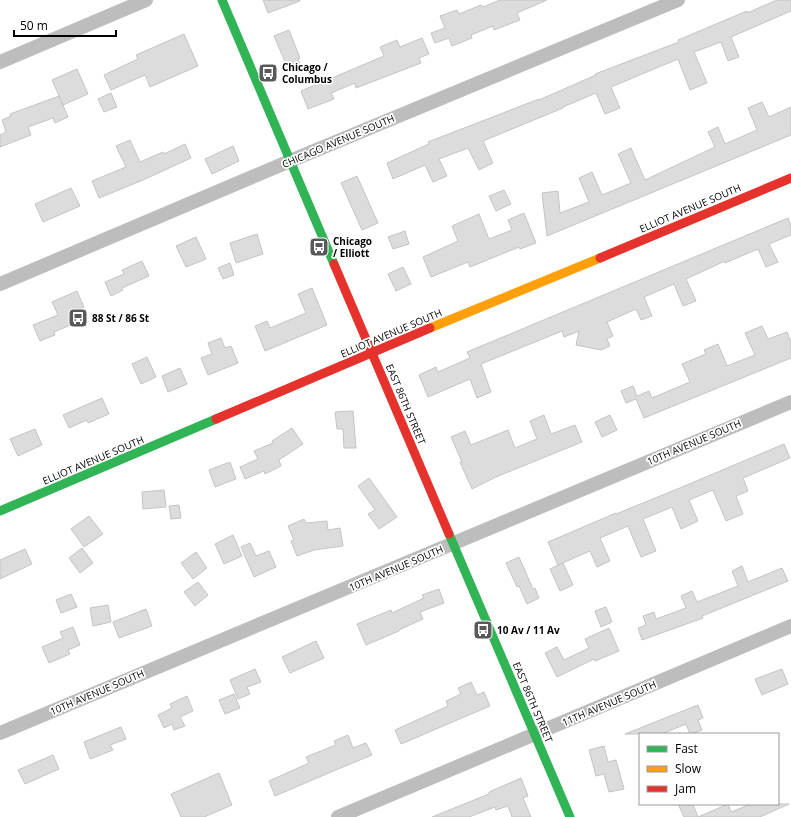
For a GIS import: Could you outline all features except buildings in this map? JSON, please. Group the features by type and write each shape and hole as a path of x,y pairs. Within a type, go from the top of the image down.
{"street":[{"path":"0,62 146,0"},
{"name":"EAST 86TH STREET","path":"222,0 570,817"},
{"name":"CHICAGO AVENUE SOUTH","path":"0,284 290,161 678,0"},
{"name":"ELLIOT AVENUE SOUTH","path":"0,511 372,353 791,178"},
{"name":"10TH AVENUE SOUTH","path":"0,733 791,402"},
{"name":"11TH AVENUE SOUTH","path":"338,817 791,626"}],"traffic: fast":[{"path":"222,0 334,264"},
{"path":"0,511 216,419"},
{"path":"449,534 570,817"}],"traffic: slow":[{"path":"430,328 600,258"}],"traffic: jam":[{"path":"600,258 791,178"},
{"path":"334,264 449,534"},
{"path":"216,419 430,328"}],"place":[{"name":"Chicago / Columbus","path":"268,73"},
{"name":"Chicago / Elliott","path":"319,247"},
{"name":"88 St / 86 St","path":"78,318"},
{"name":"10 Av / 11 Av","path":"483,630"}]}
